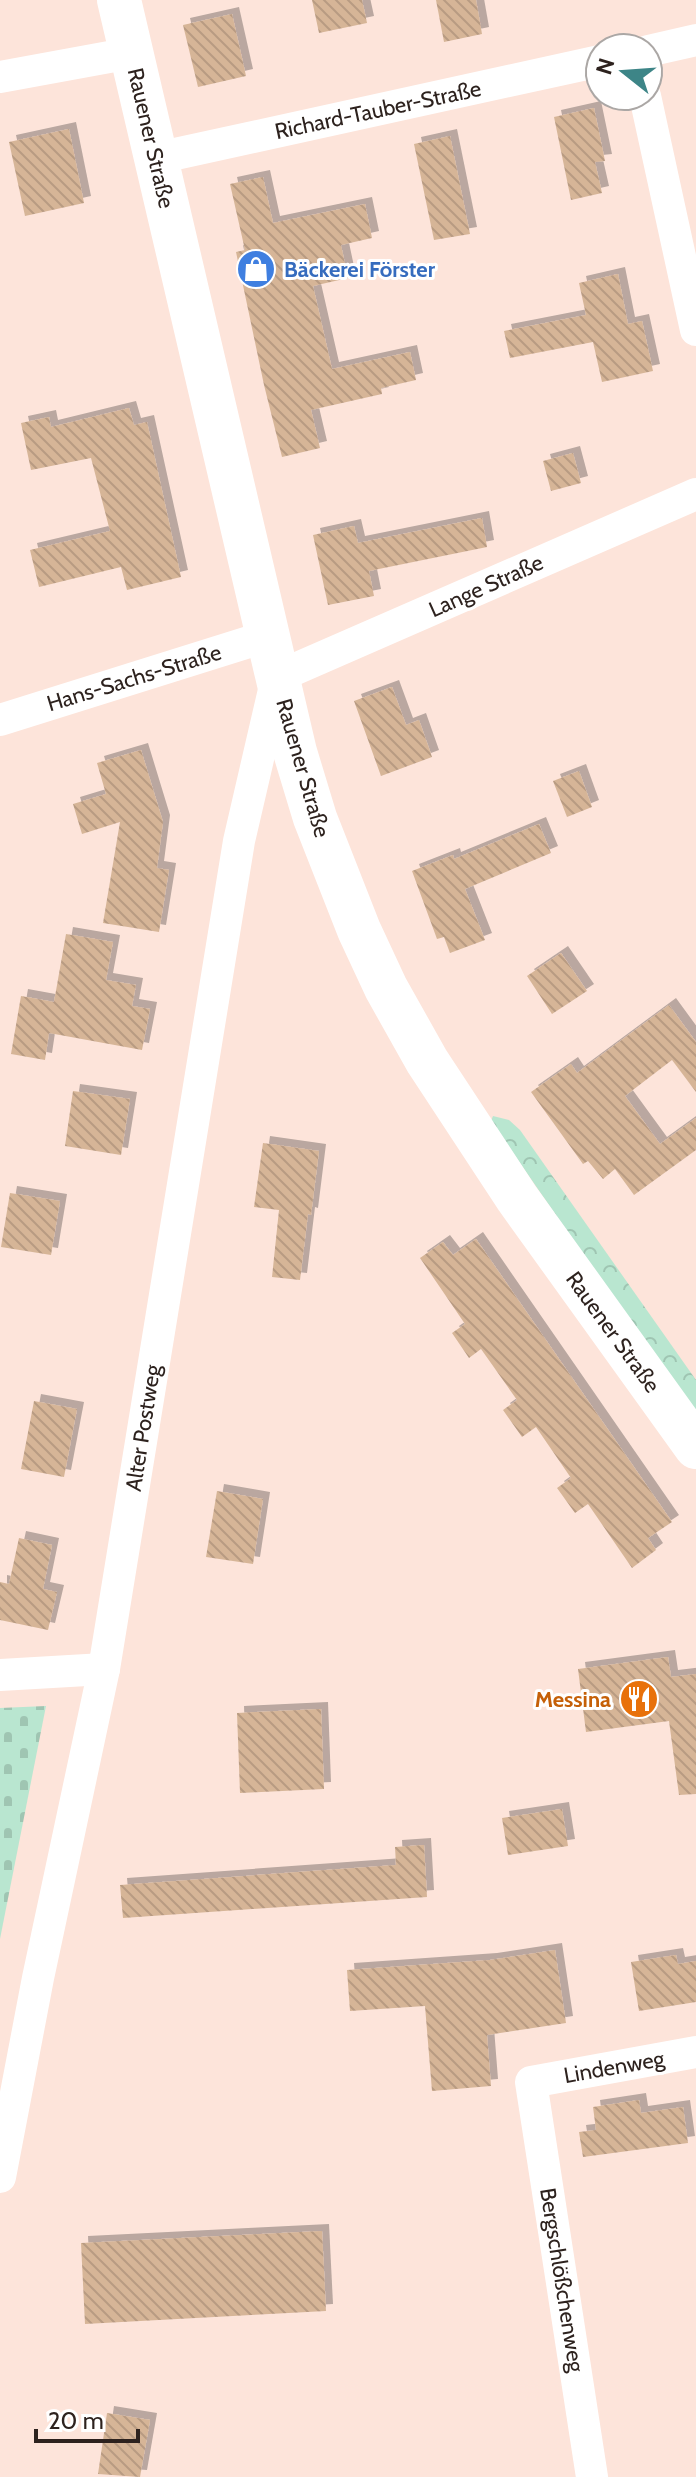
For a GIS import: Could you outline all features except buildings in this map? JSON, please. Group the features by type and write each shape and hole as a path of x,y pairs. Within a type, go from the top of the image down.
{"main road":[{"name":"Rauener Straße","path":"119,0 295,752 315,818 359,930 386,988 427,1061 517,1198 696,1447"}],"street":[{"path":"664,47 696,40"},
{"path":"0,77 131,53"},
{"name":"Richard-Tauber-Straße","path":"157,158 584,65"},
{"path":"648,112 696,330"},
{"name":"Lange Straße","path":"272,657 696,494"},
{"name":"Hans-Sachs-Straße","path":"0,720 272,657"},
{"name":"Alter Postweg","path":"0,2177 38,1978 104,1669 239,841 272,657"},
{"path":"0,1675 104,1669"},
{"name":"Lindenweg","path":"531,2082 696,2052"},
{"name":"Bergschlößchenweg","path":"531,2082 592,2477"}],"green space":[{"path":"493,1116 509,1120 520,1130 696,1380 696,1418 491,1121"},
{"path":"46,1706 0,1939 0,1708"}],"place":[{"name":"Bäckerei Förster","path":"256,269"},
{"name":"Messina","path":"639,1699"}]}
